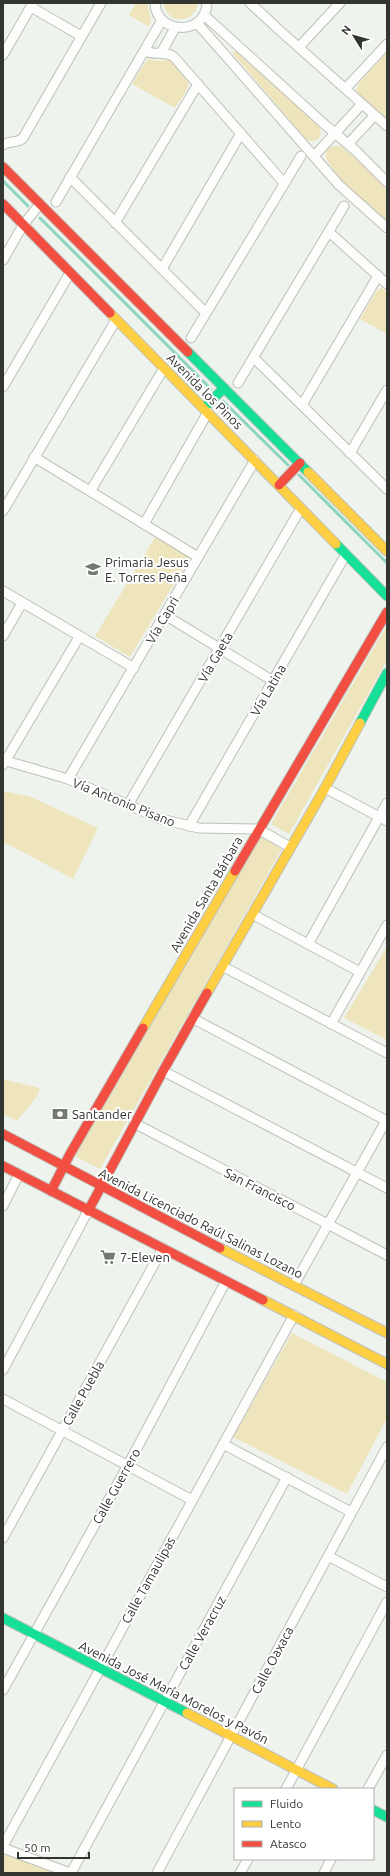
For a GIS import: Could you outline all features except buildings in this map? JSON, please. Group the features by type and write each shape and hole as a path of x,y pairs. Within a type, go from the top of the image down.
{"street":[{"path":"3,145 11,142 19,142 23,138 101,3"},
{"path":"155,3 157,13 162,20 175,28 183,28 198,23 204,15 207,3"},
{"path":"299,47 340,3"},
{"path":"253,4 276,27 346,88 361,105 387,126"},
{"path":"3,55 32,5 81,36"},
{"path":"204,15 335,134 348,144 387,182"},
{"path":"56,202 162,20"},
{"path":"198,23 339,184 387,228"},
{"path":"161,53 175,28"},
{"path":"215,42 224,33"},
{"path":"346,88 387,44"},
{"path":"145,51 153,54 169,53 174,57 284,183"},
{"path":"115,223 198,84"},
{"path":"315,155 361,105"},
{"path":"348,144 374,116"},
{"path":"162,269 241,133"},
{"path":"191,338 301,156"},
{"name":"Avenida los Pinos","path":"3,167 387,551"},
{"path":"70,178 206,313"},
{"name":"Avenida los Pinos","path":"3,204 387,596"},
{"path":"3,260 23,225 40,204"},
{"path":"238,383 344,206"},
{"path":"329,232 387,284"},
{"path":"3,388 70,273"},
{"path":"302,405 378,276"},
{"path":"3,511 116,320"},
{"path":"254,358 387,489"},
{"path":"91,490 164,368"},
{"path":"144,524 206,410 224,388"},
{"path":"350,452 387,390"},
{"path":"34,457 91,490 198,557"},
{"name":"Vía Capri","path":"68,779 255,460"},
{"path":"279,485 300,464"},
{"name":"Vía Gaeta","path":"128,805 301,508"},
{"name":"Vía Latina","path":"189,826 346,554"},
{"path":"3,591 134,668"},
{"path":"3,636 22,603"},
{"name":"Avenida Santa Bárbara","path":"51,1191 258,829 387,612"},
{"path":"165,615 219,649 273,680"},
{"path":"4,762 79,637"},
{"path":"3,1370 134,1123 192,1018 325,788 387,673"},
{"name":"Vía Antonio Pisano","path":"4,762 68,779 161,819 189,826 212,829 258,829"},
{"path":"325,788 383,819"},
{"path":"308,944 383,819 387,803"},
{"path":"258,829 290,848"},
{"path":"252,914 360,972"},
{"path":"331,1024 387,925"},
{"path":"222,966 387,1053"},
{"path":"192,1018 387,1121 294,1285"},
{"path":"163,1071 387,1188"},
{"name":"San Francisco","path":"134,1123 387,1255"},
{"name":"Avenida Licenciado Raúl Salinas Lozano","path":"3,1134 101,1187 387,1334"},
{"path":"3,1166 387,1364"},
{"path":"3,1206 19,1174"},
{"name":"Calle Puebla","path":"3,1538 163,1248"},
{"name":"Calle Guerrero","path":"3,1690 33,1633 128,1465 226,1281"},
{"name":"Calle Tamaulipas","path":"3,1847 294,1315"},
{"path":"3,1399 192,1500"},
{"path":"223,1444 351,1512"},
{"name":"Calle Oaxaca","path":"157,1873 387,1447"},
{"name":"Calle Veracruz","path":"71,1873 287,1477"},
{"path":"328,1556 387,1587"},
{"path":"287,1788 387,1602"},
{"name":"Avenida José María Morelos y Pavón","path":"3,1618 331,1788"},
{"path":"369,1788 387,1754"},
{"path":"374,1810 387,1817"},
{"path":"3,1847 71,1873"},
{"path":"240,1873 247,1860"},
{"path":"324,1873 330,1860"}],"shaded area":[{"path":"136,3 147,3 151,20 149,27 129,15"},
{"path":"164,3 198,3 196,10 192,15 181,19 170,15 166,10"},
{"path":"236,50 319,126 321,135 318,139 313,141 306,139 233,54"},
{"path":"387,52 387,119 358,95 356,90 359,83"},
{"path":"149,59 157,61 169,60 188,80 188,88 175,108 132,84 146,61"},
{"path":"338,146 342,147 364,166 387,190 387,220 343,181 332,168 326,157 327,149"},
{"path":"381,288 387,291 387,334 360,319 377,290"},
{"path":"156,536 190,557 130,657 95,636"},
{"path":"386,627 387,660 289,834 271,824"},
{"path":"3,791 31,797 98,828 73,879 4,842 3,843"},
{"path":"261,836 282,849 100,1169 75,1156"},
{"path":"387,947 387,1040 344,1018"},
{"path":"3,1079 40,1088 38,1095 17,1121 3,1114"},
{"path":"292,1333 387,1382 387,1418 347,1494 233,1437"},
{"path":"3,1853 55,1873 3,1873"}],"waterway":[{"path":"3,181 28,206"},
{"path":"40,218 211,389"},
{"path":"223,401 288,465"},
{"path":"299,475 387,563"}],"traffic: fast":[{"path":"188,352 308,472"},
{"path":"204,408 224,388"},
{"path":"336,544 387,596"},
{"path":"360,723 387,673"},
{"path":"3,1618 187,1713"},
{"path":"374,1810 387,1817"}],"traffic: slow":[{"path":"110,313 336,544"},
{"path":"308,472 387,551"},
{"path":"207,993 325,788 360,723"},
{"path":"143,1028 235,871"},
{"path":"220,1248 387,1333"},
{"path":"263,1300 387,1364"},
{"path":"187,1713 331,1788"}],"traffic: jam":[{"path":"3,167 188,352"},
{"path":"3,204 110,313"},
{"path":"279,485 300,463"},
{"path":"235,871 387,612"},
{"path":"88,1211 163,1071 207,993"},
{"path":"51,1191 70,1154 143,1028"},
{"path":"3,1134 220,1248"},
{"path":"3,1166 263,1300"}],"place":[{"name":"Primaria Jesus E. Torres Peña","path":"93,569"},
{"name":"Santander","path":"60,1114"},
{"name":"7-Eleven","path":"108,1257"}]}
